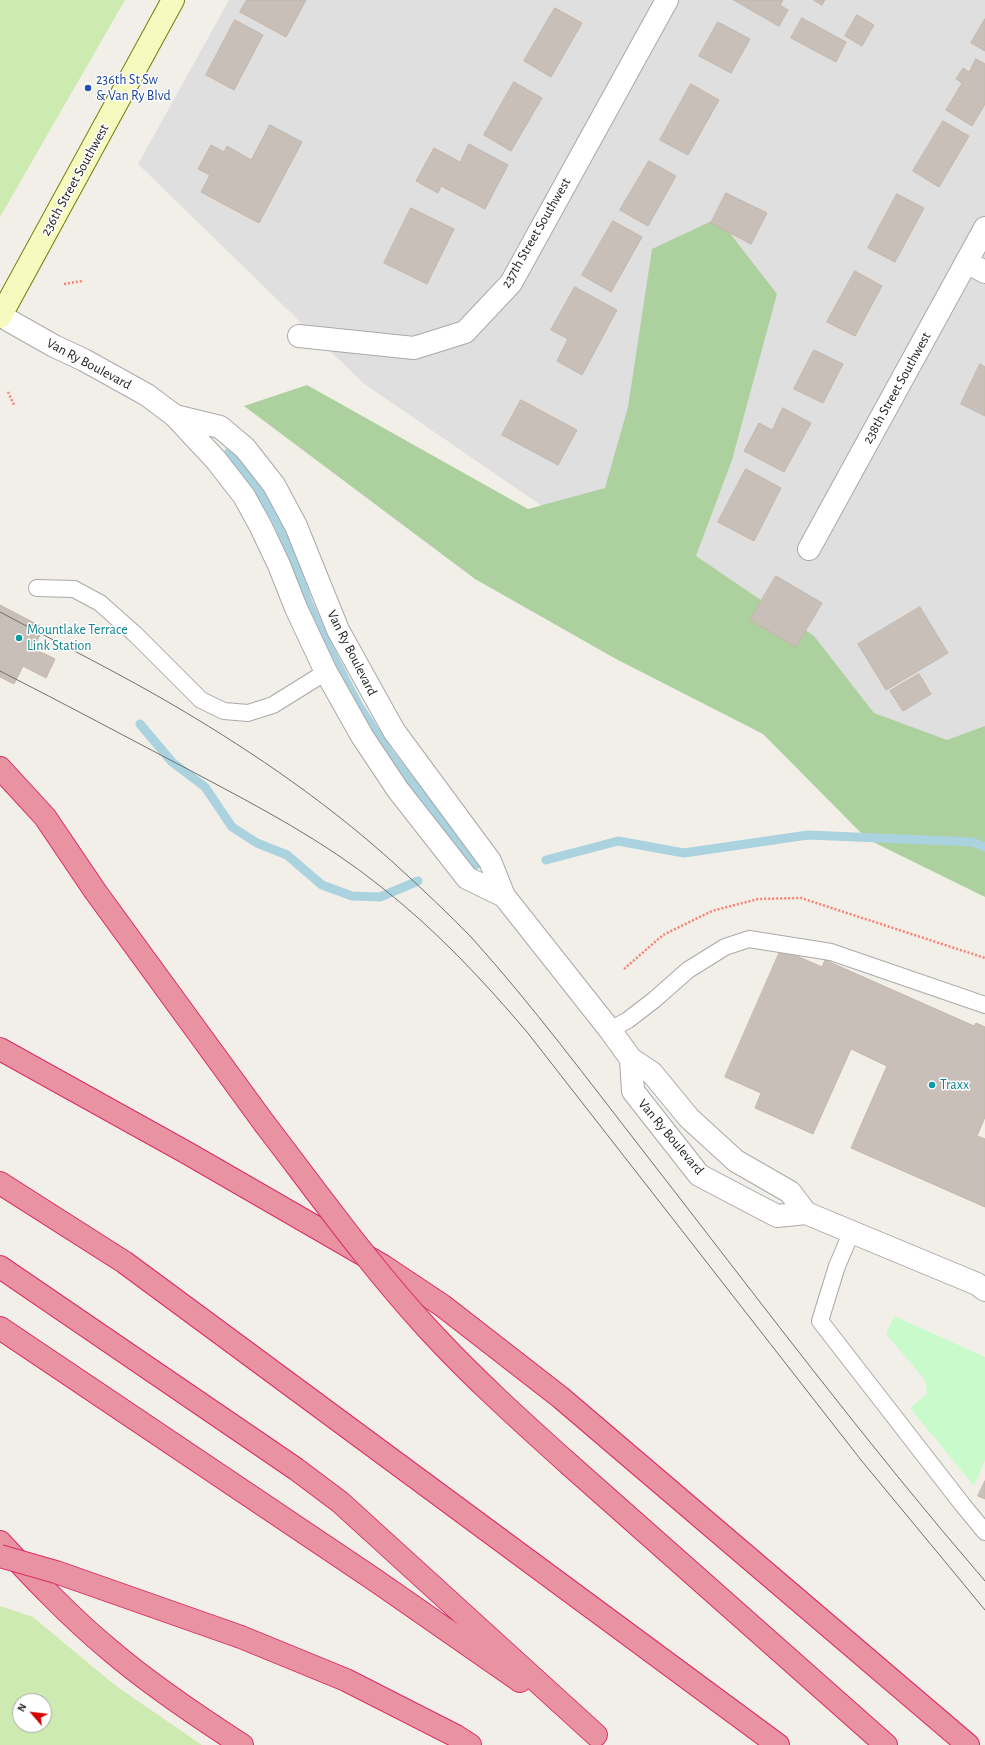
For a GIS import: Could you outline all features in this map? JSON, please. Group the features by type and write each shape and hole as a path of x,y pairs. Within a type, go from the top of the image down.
{"highway":[{"path":"0,768 45,818 95,891 268,1129 394,1290 428,1330 475,1378 571,1466 886,1745"},
{"path":"0,1049 189,1154 383,1266 443,1306 560,1397 968,1745"},
{"path":"0,1183 130,1267 778,1745"},
{"path":"0,1192 64,1224"},
{"path":"0,1267 296,1468 340,1502 602,1740"},
{"path":"0,1328 375,1580 602,1740"},
{"path":"0,1542 35,1580 111,1651 190,1711 242,1745"},
{"path":"0,1556 56,1572 241,1637 346,1680 456,1736 470,1745"}],"main road":[{"name":"236th Street Southwest","path":"0,316 173,0"}],"street":[{"name":"237th Street Southwest","path":"299,336 414,348 465,332 511,283 667,0"},
{"name":"238th Street Southwest","path":"809,549 985,228"},
{"path":"966,262 985,272"},
{"name":"Van Ry Boulevard","path":"0,316 147,395 175,416 216,460 244,496 261,527 326,672 362,736 398,790 467,878 504,896"},
{"name":"Van Ry Boulevard","path":"175,416 220,427 245,448 274,485 296,526 338,630 371,692 394,731 490,861 504,896 610,1030 631,1059 652,1073 690,1118 736,1161 790,1192 806,1213"},
{"name":"Van Ry Boulevard","path":"631,1059 633,1091 699,1175 776,1216 806,1213 982,1286"}],"lane":[{"path":"37,588 74,589 100,602 136,635 201,700 224,711 248,713 273,705 326,672"},
{"path":"610,1030 628,1020 654,1000 688,970 725,946 749,939 831,952 985,1005"},
{"path":"852,1231 837,1266 820,1321 985,1532"}],"path":[{"path":"64,284 82,281"},
{"path":"8,392 14,405"}],"shaded area":[{"path":"229,0 985,0 985,750 942,781 363,383 138,164"}],"green space":[{"path":"0,0 125,0 0,217"},
{"path":"718,218 777,294 732,460 696,556 814,636 874,713 947,740 985,726 985,897 867,839 763,734 616,659 475,579 244,406 307,385 528,509 605,488 628,407 652,249"},
{"path":"894,1316 985,1357 985,1460 974,1486 910,1408 927,1394 925,1380 886,1334"},
{"path":"0,1606 33,1617 116,1686 202,1745 0,1745"}],"building":[{"path":"247,0 306,0 286,37 240,12"},
{"path":"734,0 783,0 780,5 788,10 779,26"},
{"path":"814,0 825,0 822,5"},
{"path":"555,8 582,23 551,77 524,61"},
{"path":"857,15 874,25 862,46 845,36"},
{"path":"802,18 846,42 836,62 791,38"},
{"path":"985,19 985,51 971,43"},
{"path":"235,20 263,35 234,90 206,75"},
{"path":"718,22 750,39 731,73 699,56"},
{"path":"976,59 985,64 985,104 972,126 946,110 962,83 956,79 963,68 969,72"},
{"path":"514,82 542,98 511,151 484,135"},
{"path":"691,84 719,100 688,155 660,140"},
{"path":"943,121 969,136 939,187 913,171"},
{"path":"270,125 302,142 259,223 201,192 210,175 198,169 211,145 224,152 227,146 251,160"},
{"path":"469,144 508,165 485,209 441,186 438,193 416,181 434,148 460,162"},
{"path":"649,161 676,176 648,226 620,210"},
{"path":"726,193 767,213 751,244 711,223"},
{"path":"897,194 924,208 895,262 868,248"},
{"path":"411,208 454,229 427,284 384,263"},
{"path":"613,221 642,237 611,292 582,275"},
{"path":"855,271 882,286 855,336 827,322"},
{"path":"575,287 617,310 582,375 557,361 568,339 551,330"},
{"path":"814,350 843,364 823,403 794,389"},
{"path":"980,364 985,367 985,416 961,404"},
{"path":"521,400 577,430 558,465 502,435"},
{"path":"783,408 811,423 784,472 744,451 759,423 772,430"},
{"path":"746,469 781,488 754,541 718,522"},
{"path":"776,576 822,603 796,647 750,620"},
{"name":"Mountlake Terrace Link Station","path":"0,605 44,628 33,648 55,659 46,678 23,666 14,684 0,677"},
{"path":"920,607 948,653 886,690 858,644"},
{"path":"919,674 931,694 903,711 890,691"},
{"name":"Traxx","path":"781,949 822,967 825,960 974,1026 976,1023 985,1027 985,1117 977,1136 985,1139 985,1207 851,1148 887,1066 851,1049 813,1134 755,1108 761,1093 725,1077"},
{"path":"985,1481 985,1499 978,1496"}],"waterway":[{"path":"229,452 257,488 275,518 292,555 308,602 327,644 359,706 389,753 476,865"},
{"path":"140,724 172,762 205,787 232,827 257,843 287,855 322,885 352,896 380,897 418,881"},
{"path":"546,860 618,841 684,853 808,835 972,842 985,847"}],"tram line":[{"path":"0,612 158,696 264,762 319,801 371,843 454,919 495,964 538,1017 854,1423 985,1581"},
{"path":"0,671 219,786 314,839 380,886 439,937 493,993 527,1032 861,1460 985,1610"}],"place":[{"name":"236th St Sw & Van Ry Blvd","path":"88,88"},
{"name":"Mountlake Terrace Link Station","path":"19,638"},
{"name":"Traxx","path":"932,1085"}]}
